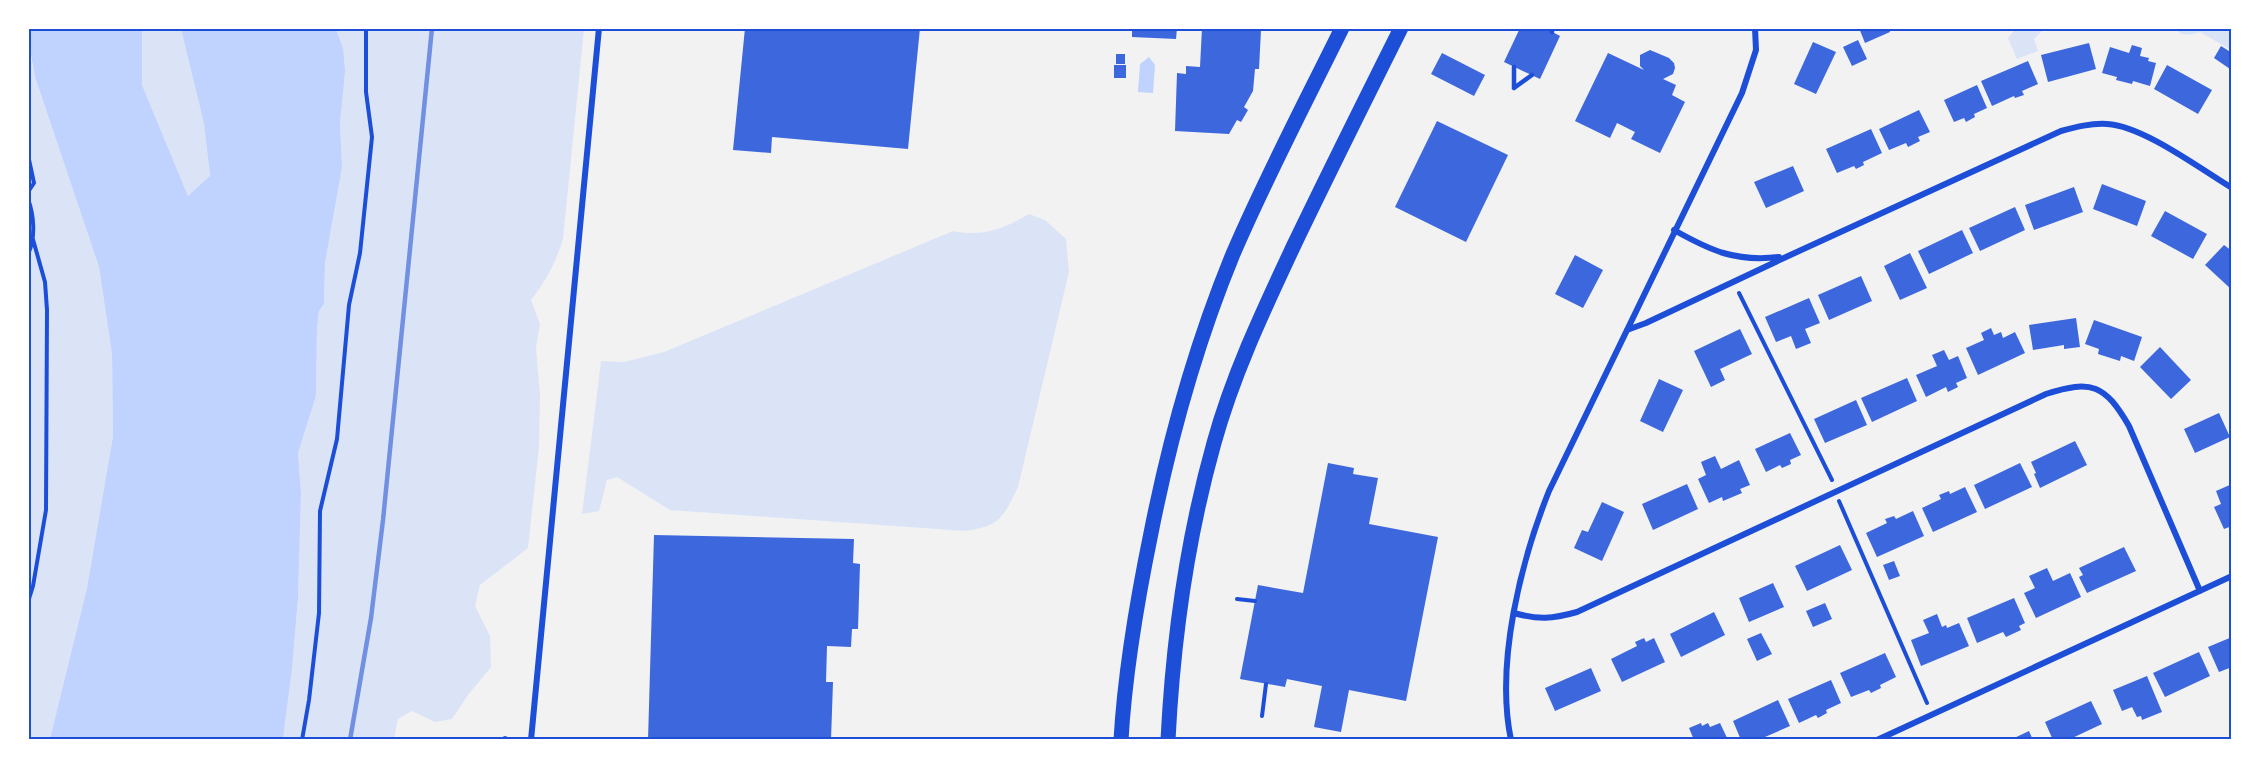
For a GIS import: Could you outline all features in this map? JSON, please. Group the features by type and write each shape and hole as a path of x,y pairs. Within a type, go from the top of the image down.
{"main road":[{"path":"1121,740 1128,665 1142,576 1166,460 1194,363 1234,254 1280,150 1342,28"},
{"path":"1168,740 1174,662 1183,597 1194,527 1214,442 1265,306 1401,28"}],"street":[{"path":"531,740 599,28"},
{"path":"1511,740 1507,695 1514,613 1534,529 1549,491 1742,93 1756,50 1755,28"},
{"path":"1627,330 2061,131 2085,125 2123,126 2142,134 2232,188"},
{"path":"1674,230 1714,251 1730,256 1764,259 1786,256"},
{"path":"1514,613 1534,619 1558,617 1577,612 2046,394 2068,387 2087,386 2105,393 2129,426 2200,591"},
{"path":"1877,740 2232,576"}],"lane":[{"path":"1514,67 1514,88 1532,75"}],"path":[{"path":"302,740 319,613 320,511 338,439 348,315 360,253 372,137 366,92 366,28"},
{"path":"28,155 34,183 28,192"},
{"path":"28,199 32,215 32,236 28,254"},
{"path":"28,602 33,586 46,510 47,310 45,282 32,236"},
{"path":"1237,599 1255,601"},
{"path":"1262,716 1266,684"},
{"path":"500,740 505,738 510,740"}],"shaded area":[{"path":"2016,28 2044,29 2034,39 2038,51 2017,59 2008,38"},
{"path":"142,29 181,29 204,124 210,177 188,196 142,85"},
{"path":"336,29 584,29 563,239 550,271 531,300 540,324 536,348 540,395 539,447 528,548 480,585 475,606 490,636 491,667 452,719 435,722 412,711 398,719 394,739 283,740 298,598 301,493 298,453 316,396 319,311 324,304 325,263 342,168 340,122 343,48"},
{"path":"2175,29 2231,29 2231,50 2200,32 2184,34"},
{"path":"28,43 35,77 99,267 112,354 113,436 87,588 50,740 28,739"},
{"path":"1029,214 1045,220 1066,239 1069,272 1018,487 999,519 986,526 965,531 670,510 617,477 607,480 599,511 582,514 601,361 624,362 664,352 953,231 974,233 993,230 1011,224"}],"water":[{"path":"28,29 142,29 142,85 188,196 210,176 204,124 181,29 336,29 343,48 345,71 340,122 342,168 325,263 324,304 319,311 316,396 298,453 301,493 298,598 283,739 50,739 87,588 113,436 112,354 99,267 35,77"},
{"path":"1149,57 1155,65 1153,93 1138,92 1140,64"}],"building":[{"path":"745,28 920,28 908,149 772,137 771,153 733,150"},
{"path":"1132,28 1177,28 1176,39 1132,37"},
{"path":"1202,28 1261,30 1259,69 1255,69 1253,91 1244,107 1248,110 1241,122 1237,120 1229,134 1175,131 1177,73 1186,74 1186,66 1200,67"},
{"path":"1520,28 1545,28 1560,36 1540,79 1504,62"},
{"path":"1859,28 1889,28 1890,32 1865,43"},
{"path":"1858,40 1867,59 1852,66 1843,47"},
{"path":"1813,42 1836,52 1816,94 1794,84"},
{"path":"2089,43 2096,69 2048,82 2041,55"},
{"path":"2132,45 2142,48 2140,56 2156,63 2150,86 2133,81 2132,84 2116,80 2117,77 2102,73 2110,47 2129,53"},
{"path":"2221,46 2232,53 2230,69 2214,58"},
{"path":"1650,50 1669,58 1674,63 1673,74 1663,79 1676,85 1672,95 1685,102 1660,153 1631,139 1635,132 1617,123 1610,138 1575,121 1608,53 1644,70 1640,66 1640,55"},
{"path":"1442,53 1485,75 1474,96 1431,74"},
{"path":"1116,54 1125,54 1125,64 1116,64"},
{"path":"2028,61 2038,84 2022,91 2024,95 2015,98 2014,96 1992,106 1981,81"},
{"path":"1114,65 1126,65 1126,78 1114,78"},
{"path":"2167,65 2212,90 2198,114 2154,89"},
{"path":"1977,85 1987,108 1974,114 1975,117 1966,122 1964,118 1954,122 1944,100"},
{"path":"1919,110 1930,132 1918,137 1920,141 1908,147 1906,143 1889,150 1879,129"},
{"path":"1437,121 1508,155 1466,242 1395,207"},
{"path":"1871,129 1882,153 1863,162 1864,165 1856,169 1854,166 1837,173 1826,149"},
{"path":"1793,166 1804,191 1766,208 1754,182"},
{"path":"2102,184 2146,201 2137,226 2093,209"},
{"path":"2074,187 2083,212 2034,230 2025,205"},
{"path":"2015,207 2025,230 1980,251 1969,228"},
{"path":"2165,211 2207,234 2193,259 2151,236"},
{"path":"1962,230 1973,253 1929,274 1918,251"},
{"path":"2224,245 2232,251 2232,290 2205,265"},
{"path":"1910,253 1927,288 1900,300 1884,266"},
{"path":"1575,255 1603,270 1583,308 1555,294"},
{"path":"1861,276 1872,301 1829,320 1818,295"},
{"path":"1809,298 1820,323 1805,329 1811,343 1796,349 1791,336 1776,342 1765,317"},
{"path":"2076,318 2080,347 2064,349 2064,345 2033,350 2029,325"},
{"path":"2094,320 2142,337 2134,361 2121,356 2120,361 2098,354 2099,349 2085,344"},
{"path":"1991,328 1994,335 2001,332 2003,338 2015,332 2025,353 1978,375 1966,348 1984,340 1981,333"},
{"path":"1740,329 1752,354 1720,369 1725,380 1711,387 1694,351"},
{"path":"2160,347 2191,380 2171,399 2140,367"},
{"path":"1944,350 1949,360 1958,356 1967,378 1956,383 1958,387 1948,392 1946,387 1926,397 1916,375 1937,366 1932,355"},
{"path":"1907,378 1917,401 1872,422 1861,398"},
{"path":"1659,379 1683,390 1663,432 1640,421"},
{"path":"1856,400 1867,425 1825,443 1814,419"},
{"path":"2219,413 2230,437 2195,453 2184,429"},
{"path":"1790,433 1801,455 1790,460 1791,464 1782,468 1780,465 1766,472 1755,449"},
{"path":"2075,441 2087,465 2040,488 2031,462"},
{"path":"1715,456 1721,469 1739,460 1750,485 1740,489 1742,493 1723,501 1722,497 1709,503 1698,479 1706,475 1701,462"},
{"path":"1328,463 1354,468 1353,474 1378,478 1369,524 1438,537 1406,701 1349,690 1341,732 1314,727 1322,686 1287,679 1285,687 1240,679 1258,585 1303,593"},
{"path":"2020,463 2032,487 1985,509 1974,485"},
{"path":"1687,484 1698,509 1653,530 1642,504"},
{"path":"2232,484 2232,526 2224,529 2214,507 2221,504 2216,491"},
{"path":"1965,487 1977,512 1933,532 1922,508 1941,499 1939,495 1949,491 1950,494"},
{"path":"1602,502 1624,512 1602,561 1574,548 1582,530 1588,532"},
{"path":"1913,511 1924,536 1877,557 1866,533 1887,523 1885,519 1894,516 1896,519"},
{"path":"654,535 854,539 853,563 860,564 858,629 852,629 851,647 827,646 826,682 833,682 831,740 648,740"},
{"path":"1840,545 1852,570 1807,591 1795,566"},
{"path":"2124,547 2136,571 2087,593 2079,577 2083,575 2079,568"},
{"path":"1894,561 1900,576 1889,580 1883,565"},
{"path":"2047,568 2053,581 2070,573 2081,597 2036,618 2024,593 2035,588 2029,576"},
{"path":"1773,583 1784,607 1749,622 1739,598"},
{"path":"2014,598 2025,623 2019,626 2021,630 2006,637 2003,632 1977,643 1967,618"},
{"path":"1825,603 1832,619 1813,627 1806,611"},
{"path":"1714,612 1725,635 1681,657 1670,634"},
{"path":"1937,614 1942,627 1946,625 1947,628 1959,623 1969,646 1921,666 1911,640 1929,633 1923,620"},
{"path":"1761,633 1772,654 1757,661 1747,639"},
{"path":"2232,637 2232,667 2219,672 2208,647"},
{"path":"1644,638 1646,642 1654,638 1665,662 1622,682 1611,659 1637,646 1635,642"},
{"path":"2199,652 2210,676 2165,697 2153,673"},
{"path":"1885,653 1896,677 1880,685 1881,688 1871,693 1869,690 1851,697 1840,673"},
{"path":"1591,668 1601,691 1555,711 1545,688"},
{"path":"2147,676 2162,712 2142,720 2141,716 2137,717 2132,707 2122,711 2113,690"},
{"path":"1831,680 1841,703 1826,710 1827,713 1818,718 1816,715 1799,723 1788,699"},
{"path":"1778,700 1790,726 1765,737 1766,740 1741,740 1733,721"},
{"path":"2091,701 2102,724 2068,740 2053,740 2045,722"},
{"path":"1701,723 1702,726 1708,723 1710,727 1720,723 1728,740 1694,740 1689,728"},
{"path":"2029,731 2033,740 2010,740"}],"railway":[{"path":"350,740 371,618 383,520 432,28"}]}
